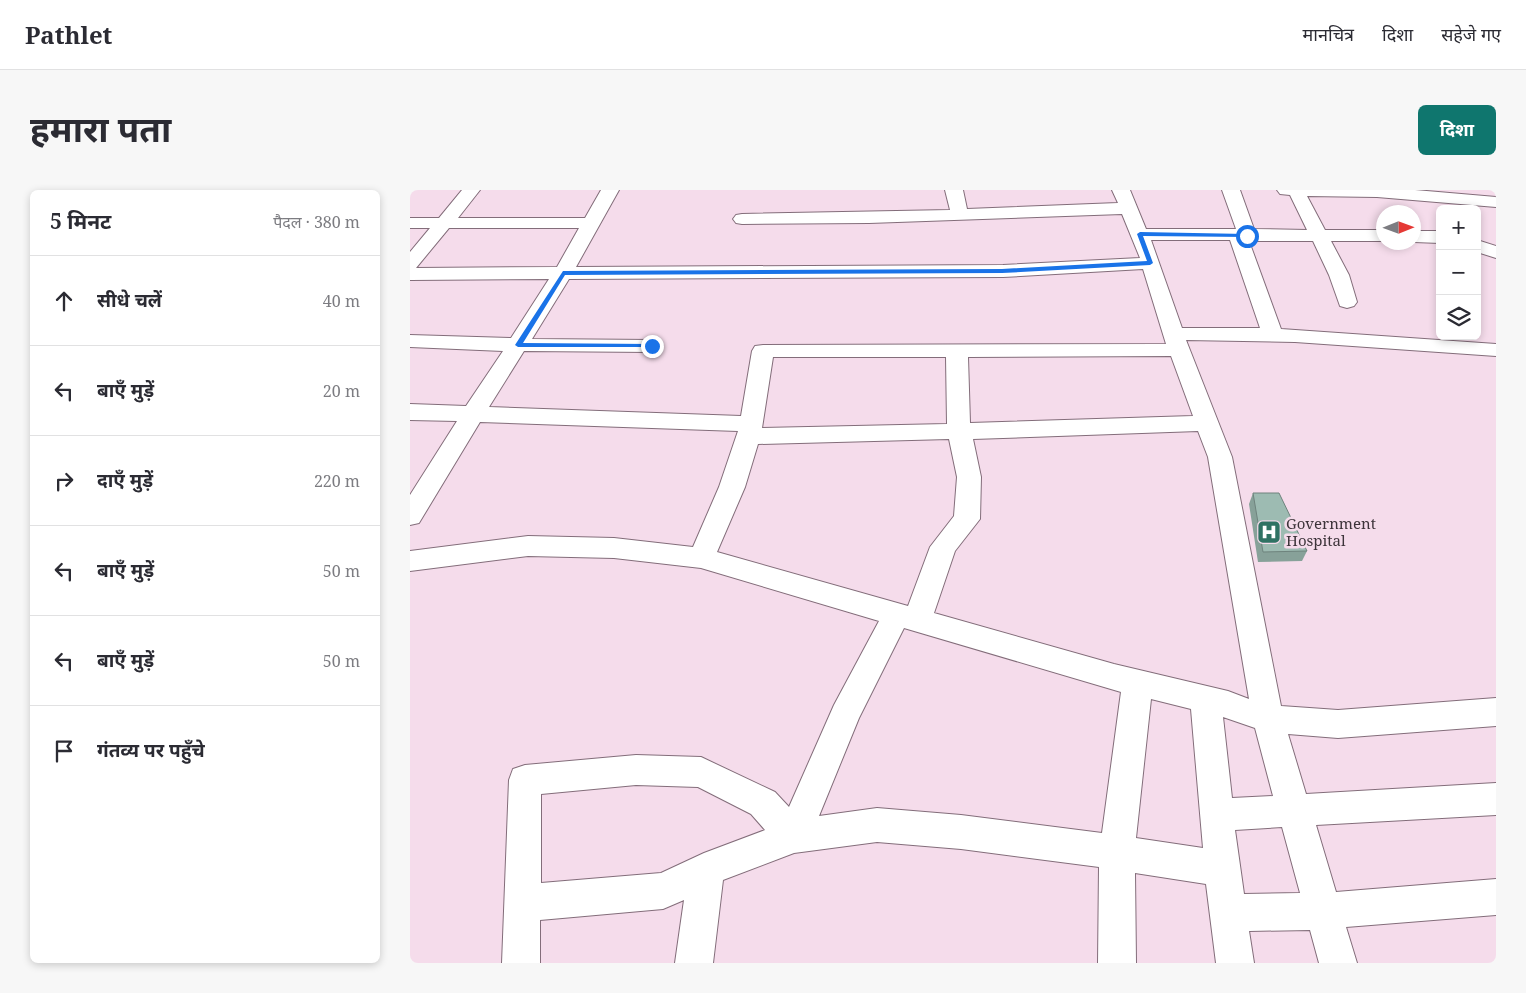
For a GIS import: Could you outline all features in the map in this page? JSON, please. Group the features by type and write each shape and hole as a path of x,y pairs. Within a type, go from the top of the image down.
{"street":[{"path":"410,264 471,190"},
{"path":"410,516 563,273 590,222 610,190"},
{"path":"954,190 960,215"},
{"path":"1231,190 1242,236 1272,334"},
{"path":"1286,190 1377,192 1496,202"},
{"path":"1296,190 1339,275 1347,302"},
{"path":"742,219 960,215 1125,199 1140,234 1176,342 1220,457 1268,719 1338,963"},
{"path":"410,223 590,222"},
{"path":"1140,234 1376,236"},
{"path":"1421,236 1436,237"},
{"path":"1481,247 1496,252"},
{"path":"410,274 1002,271 1150,263"},
{"path":"701,558 732,487 750,430 764,351 956,350 1176,342 1230,332 1496,350"},
{"path":"410,342 652,346"},
{"path":"794,836 845,715 931,578 944,547 967,519 970,477 959,431 956,350"},
{"path":"410,412 750,430 959,431 1207,423"},
{"path":"410,561 528,546 614,548 701,558 906,618 1137,683 1206,700 1268,719 1338,724 1496,712"},
{"path":"1117,963 1117,853 1137,683"},
{"path":"1206,700 1222,869 1235,963"},
{"path":"521,963 524,903 525,780 636,770 701,772 763,803 794,836"},
{"path":"1217,815 1496,799"},
{"path":"524,903 663,890 706,870 794,836 876,825 961,832 1222,869"},
{"path":"694,963 706,870"},
{"path":"1228,913 1323,911 1496,897"}],"building":[{"path":"1253,493 1279,493 1307,551 1263,552"}],"place":[{"name":"Government Hospital","path":"1269,532"}],"route":[{"path":"652,346 518,345 563,273 1002,271 1150,263 1140,234 1247,236"}]}
